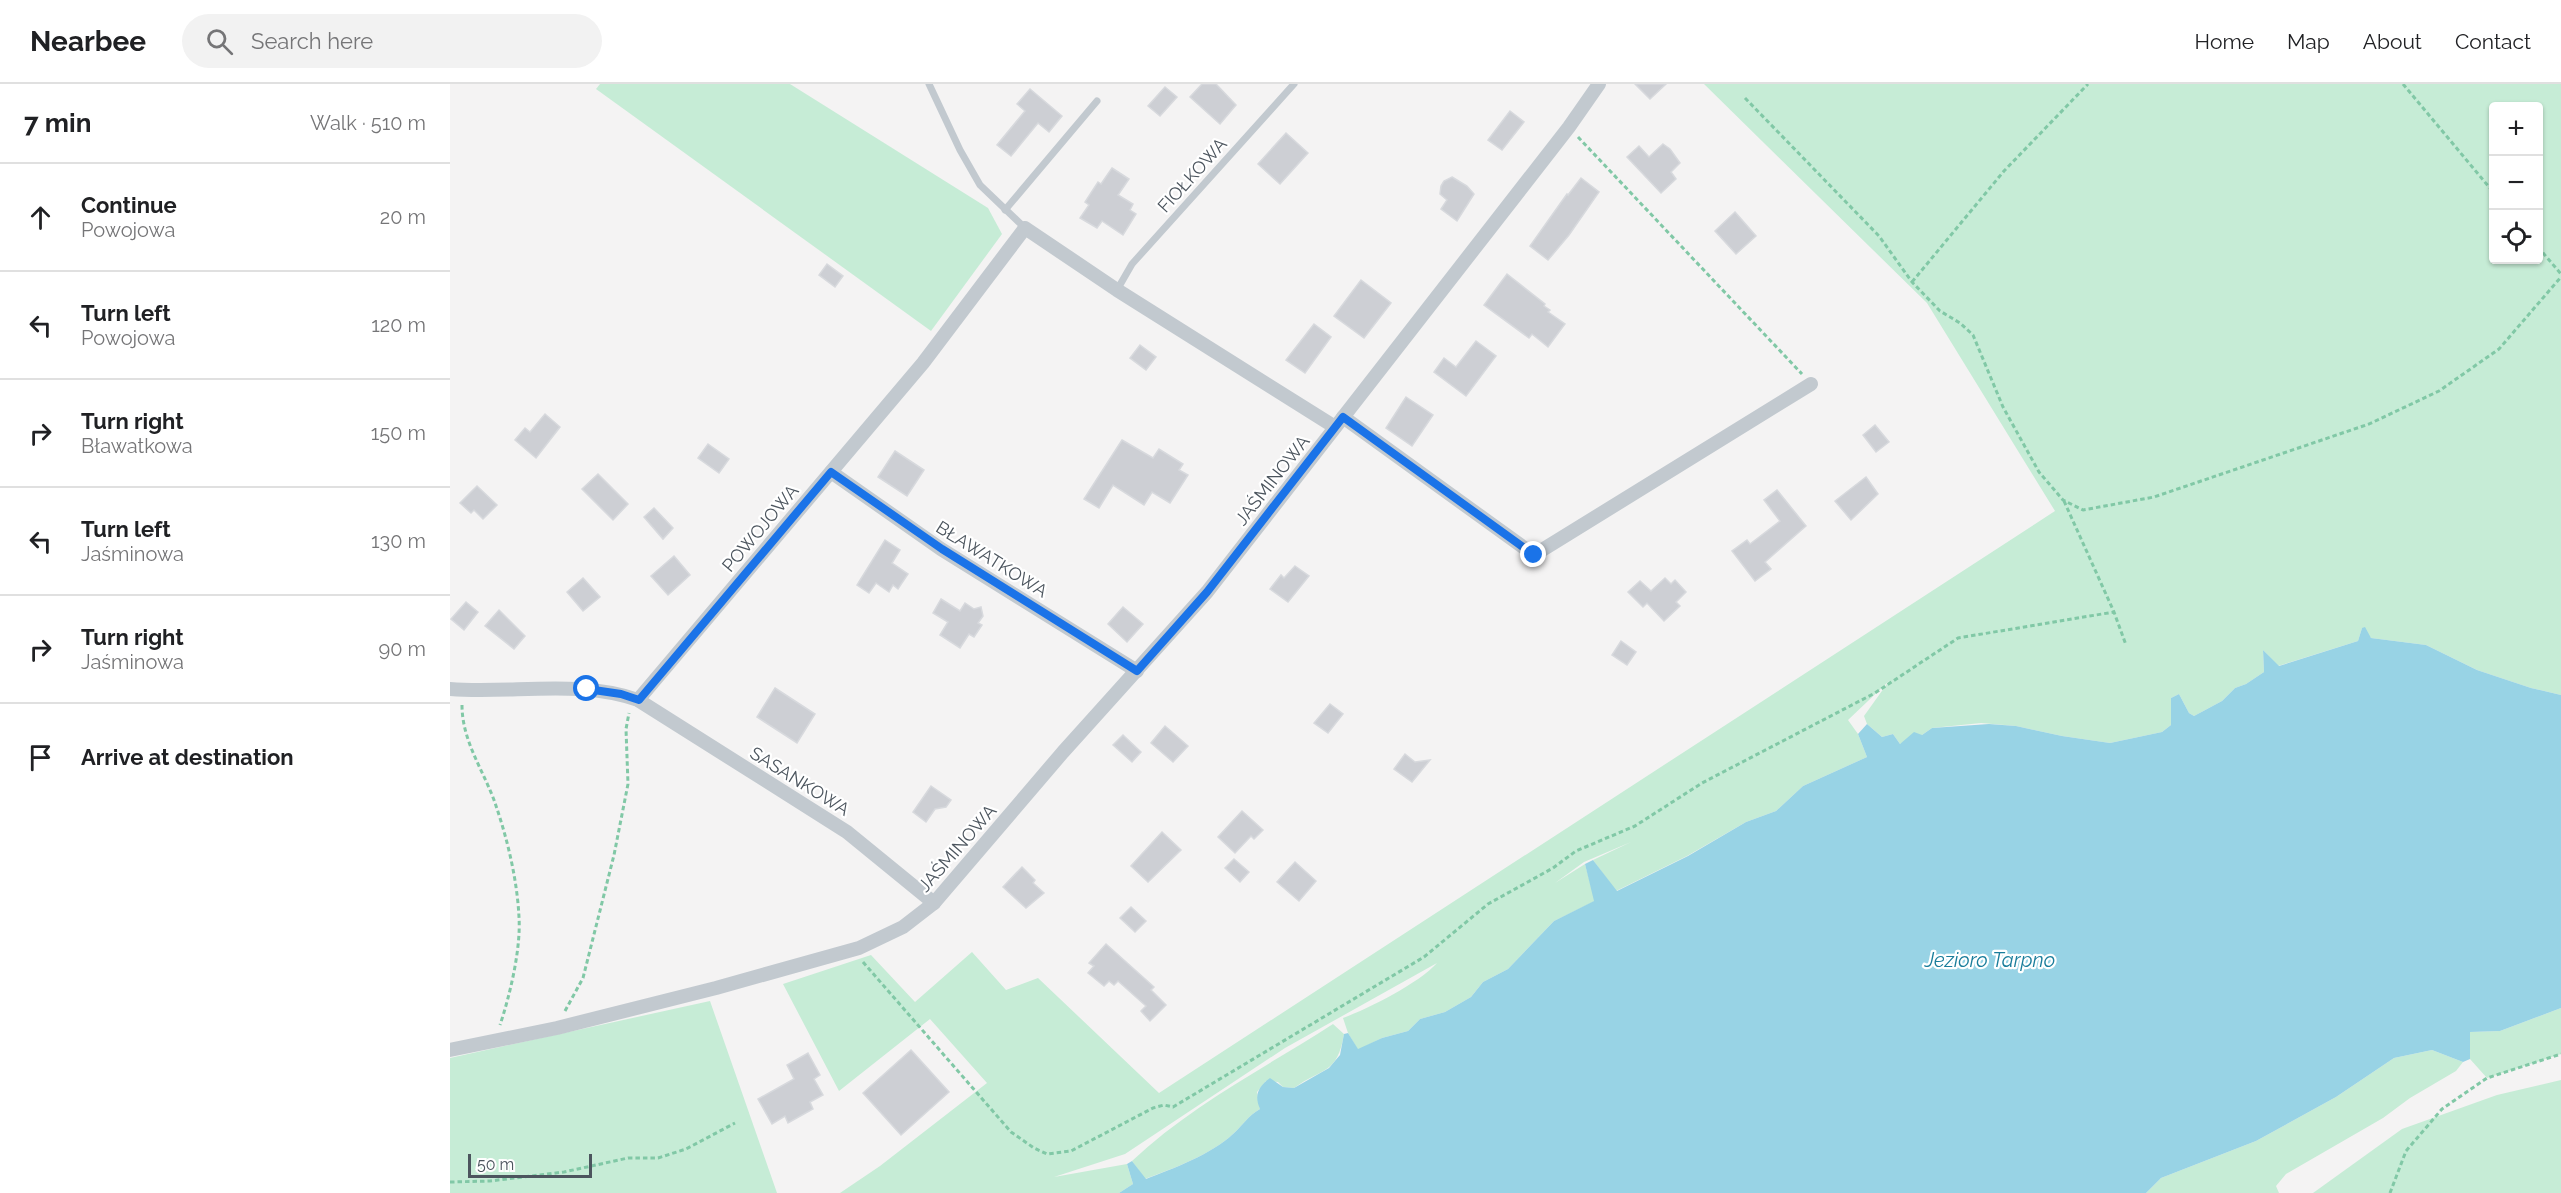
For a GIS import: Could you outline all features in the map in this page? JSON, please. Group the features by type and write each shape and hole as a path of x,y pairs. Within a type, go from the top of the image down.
{"street":[{"name":"JAŚMINOWA","path":"450,1050 556,1028 716,988 859,948 903,927 934,903 1063,752 1207,592 1569,127 1599,84"},
{"name":"JAŚMINOWA","path":"1025,228 1117,290 1339,422 1534,555 1811,384"},
{"name":"POWOJOWA","path":"639,700 923,363 1025,228"},
{"name":"BŁAWATKOWA","path":"831,472 942,549 1137,671"},
{"path":"450,689 587,689 621,694 639,700"},
{"name":"SASANKOWA","path":"639,700 848,832 934,903"}],"lane":[{"path":"929,84 960,150 980,184 1025,228"},
{"name":"FIOŁKOWA","path":"1117,290 1132,264 1294,84"},
{"path":"1005,210 1097,101"}],"path":[{"path":"1912,282 2004,171 2088,84"},
{"path":"2403,84 2489,188"},
{"path":"1745,98 1879,236 1912,282 1940,311 1960,323 1973,335 2003,407 2039,472 2063,500 2114,612 2126,645"},
{"path":"1569,127 1811,384"},
{"path":"2063,500 2083,510 2154,497 2369,424 2439,391 2499,349 2561,276 2543,253"},
{"path":"859,948 861,960 1011,1132 1047,1154 1071,1151 1153,1108 1164,1105 1173,1107 1425,957 1488,904 1553,868 1576,850 1635,826 1702,783 1875,693 1958,638 2114,612"},
{"path":"466,690 462,700 462,720 471,750 493,799 511,856 519,918 511,991 494,1041"},
{"path":"556,1028 583,978 614,855 628,784 626,729 630,708 639,700"},
{"path":"2390,1193 2406,1152 2442,1109 2487,1078 2561,1054"},
{"path":"450,1182 490,1181 564,1172 628,1158 658,1158 686,1149 735,1123"}],"green space":[{"path":"600,84 790,84 988,208 1002,234 931,331 596,89"},
{"path":"1704,84 2561,84 2561,695 2531,688 2477,670 2426,645 2371,638 2362,628 2358,641 2278,666 2263,650 2264,672 2246,684 2235,688 2222,701 2194,716 2189,713 2179,694 2171,698 2171,725 2162,732 2110,743 2016,726 1981,723 1932,728 1900,744 1893,734 1882,737 1867,724 1864,716 1889,681 1848,720 1858,734 1867,757 1803,786 1776,811 1746,822 1687,856 1616,891 1593,860 1631,842 1584,862 1555,883 1585,864 1595,901 1554,921 1508,969 1483,982 1471,997 1445,1012 1420,1019 1408,1031 1382,1038 1358,1050 1348,1033 1343,1018 1367,1008 1419,979 1437,963 1285,1048 1125,1154 1054,1177 1127,1164 1133,1184 1119,1193 840,1193 880,1166 987,1083 930,1019 839,1091 783,984 871,955 915,1002 972,952 1006,990 1038,978 1159,1093 2055,511 1927,303"},
{"path":"710,1001 777,1193 450,1193 450,1058"},
{"path":"2561,1008 2561,1054 2487,1078 2470,1059 2469,1032 2500,1031"},
{"path":"1333,1024 1344,1034 1333,1064 1294,1088 1283,1087 1278,1082 1266,1081 1257,1092 1260,1109 1237,1131 1214,1148 1191,1160 1145,1179 1132,1161 1155,1141 1229,1088"},
{"path":"2432,1050 2463,1062 2456,1071 2410,1098 2383,1118 2286,1174 2276,1186 2279,1193 2146,1193 2161,1178 2256,1141 2336,1097 2394,1058"},
{"path":"2561,1080 2561,1193 2313,1193 2402,1129 2497,1095"}],"water":[{"name":"Jezioro Tarpno","path":"2365,627 2371,638 2426,645 2477,670 2531,688 2561,695 2561,1008 2500,1031 2470,1032 2470,1059 2463,1062 2432,1050 2394,1058 2336,1097 2256,1141 2161,1178 2146,1193 1119,1193 1133,1184 1127,1164 1132,1161 1146,1179 1191,1160 1224,1141 1260,1109 1257,1100 1258,1092 1270,1078 1283,1087 1294,1088 1329,1068 1340,1055 1344,1034 1348,1033 1358,1049 1382,1038 1408,1031 1420,1019 1445,1012 1471,997 1483,982 1508,969 1554,921 1594,901 1585,864 1593,860 1617,891 1688,856 1746,822 1776,811 1803,786 1867,757 1858,734 1867,724 1882,737 1893,734 1900,744 1914,732 1922,735 1932,728 1989,724 2016,726 2110,743 2162,732 2171,725 2171,698 2179,694 2189,713 2194,716 2222,701 2235,688 2246,684 2264,672 2263,650 2279,666 2358,641 2362,628"}],"building":[{"path":"1202,84 1216,84 1236,105 1220,124 1190,97"},
{"path":"1635,84 1666,84 1650,99"},
{"path":"1165,87 1177,97 1160,116 1148,106"},
{"path":"1030,89 1062,116 1049,132 1038,123 1011,156 997,145 1025,111 1017,104"},
{"path":"1510,111 1524,122 1502,150 1488,140"},
{"path":"1286,133 1308,153 1280,184 1258,164"},
{"path":"1663,144 1670,149 1680,163 1671,172 1676,179 1661,193 1627,157 1639,146 1649,157"},
{"path":"1112,168 1129,179 1118,195 1133,204 1130,210 1136,214 1123,235 1102,221 1097,228 1080,218 1089,205 1085,202 1098,182 1101,184"},
{"path":"1452,177 1467,186 1474,194 1457,221 1441,209 1447,200 1440,194 1441,186 1444,181"},
{"path":"1581,178 1599,192 1548,260 1530,246"},
{"path":"1735,212 1756,236 1736,254 1715,231"},
{"path":"827,264 843,276 835,287 819,275"},
{"path":"1507,274 1545,304 1544,306 1550,310 1548,312 1565,324 1548,347 1532,334 1529,338 1484,305"},
{"path":"1361,280 1391,303 1364,338 1334,316"},
{"path":"1314,324 1331,337 1305,373 1286,360"},
{"path":"1476,341 1496,356 1466,396 1434,372 1444,358 1456,367"},
{"path":"1140,345 1156,357 1146,370 1130,358"},
{"path":"1406,397 1433,415 1412,446 1386,428"},
{"path":"545,414 560,427 536,458 515,440 525,428 530,432"},
{"path":"1875,425 1889,442 1876,452 1863,435"},
{"path":"1122,440 1153,458 1159,449 1183,464 1179,470 1188,475 1170,503 1152,492 1144,505 1113,485 1099,508 1084,499"},
{"path":"708,444 729,459 719,473 698,458"},
{"path":"895,451 924,470 907,496 878,477"},
{"path":"598,474 628,504 613,520 582,489"},
{"path":"1866,477 1878,494 1851,520 1835,501"},
{"path":"477,486 497,505 483,519 474,510 471,513 460,503"},
{"path":"1777,490 1806,526 1765,562 1771,569 1755,581 1732,551 1747,540 1750,544 1780,521 1764,500"},
{"path":"654,508 673,528 663,539 644,517"},
{"path":"885,540 900,550 892,563 908,574 898,589 893,585 889,592 876,583 869,593 857,585"},
{"path":"674,556 690,575 668,595 651,576"},
{"path":"1295,566 1309,576 1288,602 1270,589 1281,575 1284,578"},
{"path":"583,578 600,597 583,611 567,592"},
{"path":"1665,578 1671,584 1675,580 1686,592 1676,602 1680,606 1664,621 1647,603 1643,607 1628,592 1640,581 1651,591"},
{"path":"941,599 960,611 965,603 974,609 981,607 983,616 978,623 982,625 974,637 969,634 960,648 940,635 948,622 933,613"},
{"path":"466,602 478,612 464,630 451,619"},
{"path":"1123,607 1143,624 1127,642 1108,624"},
{"path":"499,610 525,636 514,649 485,626"},
{"path":"1621,641 1636,652 1627,665 1612,655"},
{"path":"775,688 815,714 797,743 757,717"},
{"path":"1330,704 1343,714 1328,733 1314,723"},
{"path":"1165,726 1188,746 1173,762 1151,743"},
{"path":"1123,735 1141,752 1132,762 1113,745"},
{"path":"1405,754 1415,762 1430,760 1412,782 1394,769"},
{"path":"931,786 951,800 946,807 935,809 926,822 913,812"},
{"path":"1242,811 1263,830 1254,839 1251,836 1235,853 1218,837"},
{"path":"1162,832 1181,850 1148,882 1131,866"},
{"path":"1234,859 1249,872 1240,882 1225,868"},
{"path":"1295,862 1316,881 1299,901 1277,882"},
{"path":"1022,867 1035,880 1033,883 1044,893 1026,908 1003,887"},
{"path":"1131,907 1146,921 1135,932 1120,918"},
{"path":"1106,944 1154,987 1151,990 1166,1005 1150,1021 1141,1011 1146,1006 1118,981 1114,985 1109,981 1104,986 1088,973 1094,966 1089,963"},
{"path":"911,1050 949,1092 901,1135 863,1093"},
{"path":"808,1053 820,1075 814,1079 823,1095 810,1102 813,1109 788,1123 785,1116 772,1124 758,1099 794,1079 787,1065"}],"route":[{"path":"587,689 621,694 639,700 831,472 942,549 1137,671 1207,592 1343,417 1534,555"}]}
